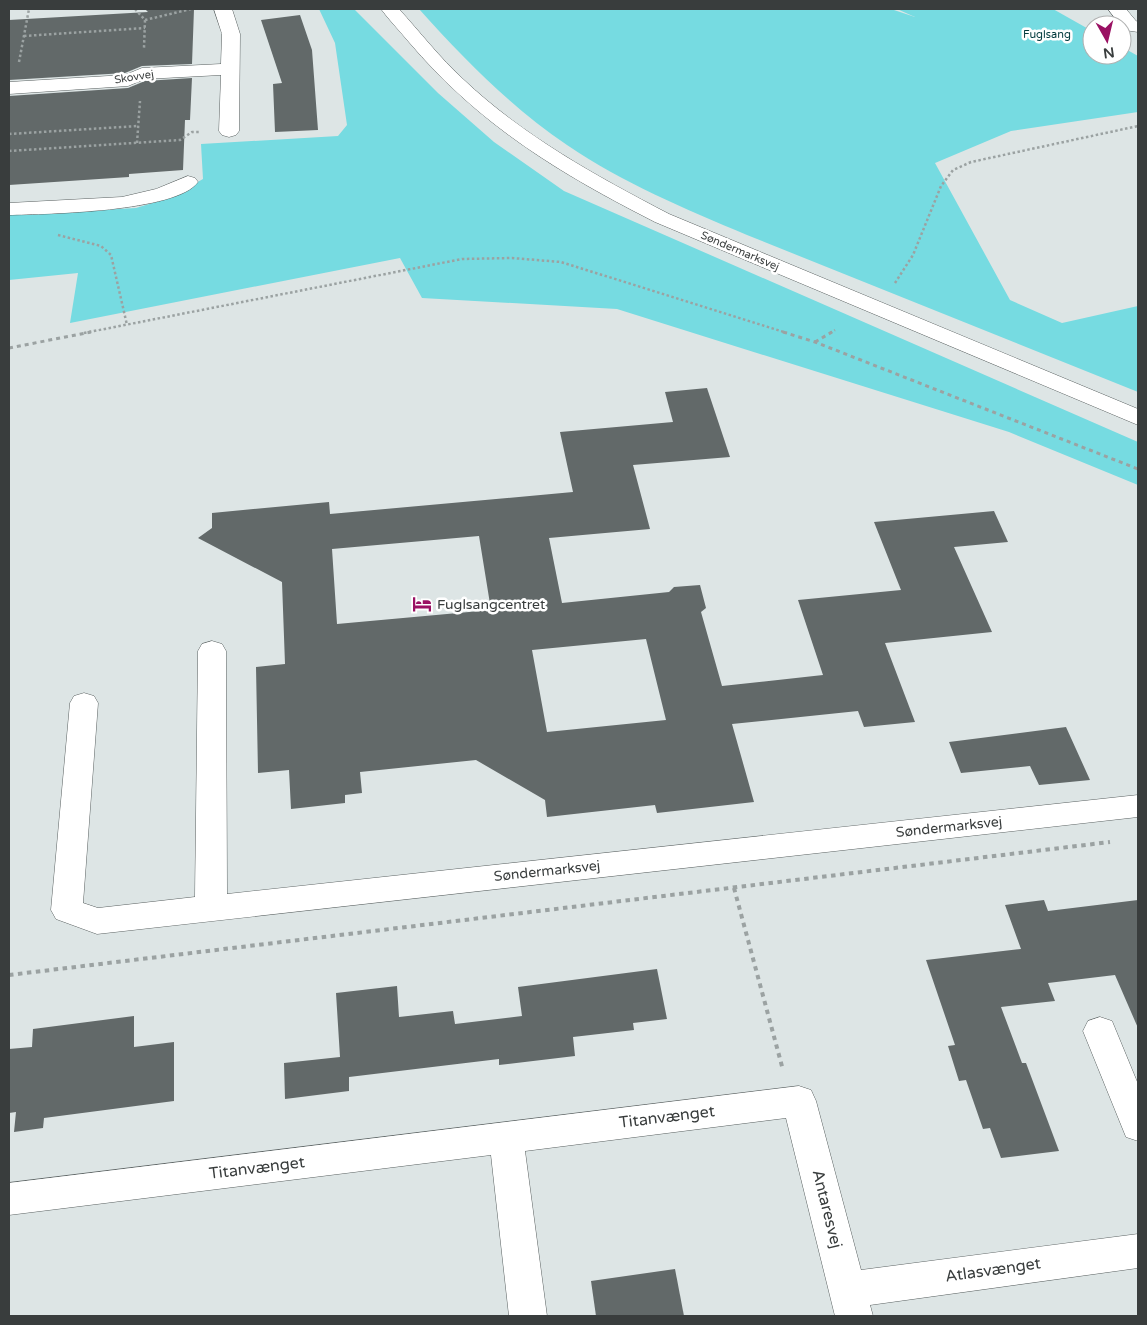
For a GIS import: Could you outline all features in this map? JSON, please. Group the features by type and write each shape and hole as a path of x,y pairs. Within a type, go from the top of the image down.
{"street":[{"path":"223,9 231,34 229,130"},
{"name":"Søndermarksvej","path":"390,9 455,82 507,127 540,150 613,194 662,218 1138,418"},
{"path":"1117,9 1130,26 1138,27"},
{"name":"Skovvej","path":"12,87 128,80 142,74 230,69"},
{"path":"9,209 122,203 162,194 188,182"},
{"path":"211,908 212,651"},
{"name":"Søndermarksvej","path":"84,703 67,910 98,921 1138,806"},
{"path":"1100,1032 1138,1126"},
{"name":"Titanvænget","path":"9,1199 799,1101"},
{"name":"Antaresvej","path":"799,1101 851,1303"},
{"path":"506,1137 528,1316"},
{"name":"Atlasvænget","path":"851,1303 1138,1250"}],"path":[{"path":"12,87 29,9"},
{"path":"145,20 191,9"},
{"path":"24,36 145,28"},
{"path":"9,134 138,126"},
{"path":"895,283 913,255 941,186 953,170 971,162 1138,126"},
{"path":"9,151 180,140 192,132 229,130"},
{"path":"55,234 101,246 110,255 127,325"},
{"path":"9,348 462,259 496,256 561,262 815,342 1138,469"},
{"path":"815,342 834,330"},
{"path":"9,975 1118,841"},
{"path":"734,888 780,1064 799,1101"}],"green space":[{"path":"319,9 354,9 438,93 494,142 564,191 1138,442 1138,485 1009,432 617,309 422,298 400,258 70,323 78,273 9,280 9,215 136,208 169,198 203,179 201,144 338,136 347,125 335,43"},
{"name":"Fuglsang","path":"419,9 891,9 915,17 897,9 1053,9 1082,25 1082,65 1132,65 1132,53 1138,56 1138,112 1011,131 935,163 1010,300 1062,323 1138,306 1138,392 747,235 632,183 588,159 546,130 489,82"}],"building":[{"path":"145,9 194,9 192,64 142,66 125,73 9,80 9,20 148,12"},
{"path":"300,15 312,50 318,130 275,132 273,84 282,83 261,20"},
{"path":"192,78 190,120 185,120 183,170 129,174 129,177 9,185 9,96 128,88 145,81"},
{"path":"707,388 730,457 633,465 650,529 549,538 562,603 669,592 674,587 700,585 706,608 701,612 722,686 823,675 798,600 901,590 874,522 994,511 1008,542 954,547 992,632 885,643 915,722 864,727 858,711 732,724 754,802 657,813 655,805 547,817 545,800 476,760 360,772 362,793 345,795 345,803 291,809 289,770 258,773 256,667 285,664 282,582 198,538 212,528 212,513 329,502 330,514 573,492 560,432 673,422 665,392","holes":["479,536 491,610 337,624 332,549","646,639 666,720 547,732 532,650"]},
{"path":"1066,727 1090,780 1039,785 1030,766 961,773 949,742"},
{"path":"1044,900 1048,911 1138,900 1138,1028 1115,975 1048,983 1055,1001 1001,1007 1022,1063 1026,1063 1059,1151 1001,1158 990,1128 983,1129 966,1080 959,1081 948,1046 955,1045 926,960 1021,949 1005,905"},
{"path":"657,969 667,1019 633,1023 634,1030 573,1037 575,1056 499,1065 499,1059 349,1077 349,1091 285,1099 284,1063 340,1057 336,993 397,986 399,1017 453,1011 455,1024 522,1016 518,987"},
{"path":"134,1016 134,1047 174,1042 174,1101 44,1118 43,1128 14,1132 16,1112 9,1113 9,1049 32,1047 33,1029"},
{"path":"675,1269 684,1316 596,1316 591,1281"}],"place":[{"name":"Fuglsangcentret","path":"422,604"}]}
